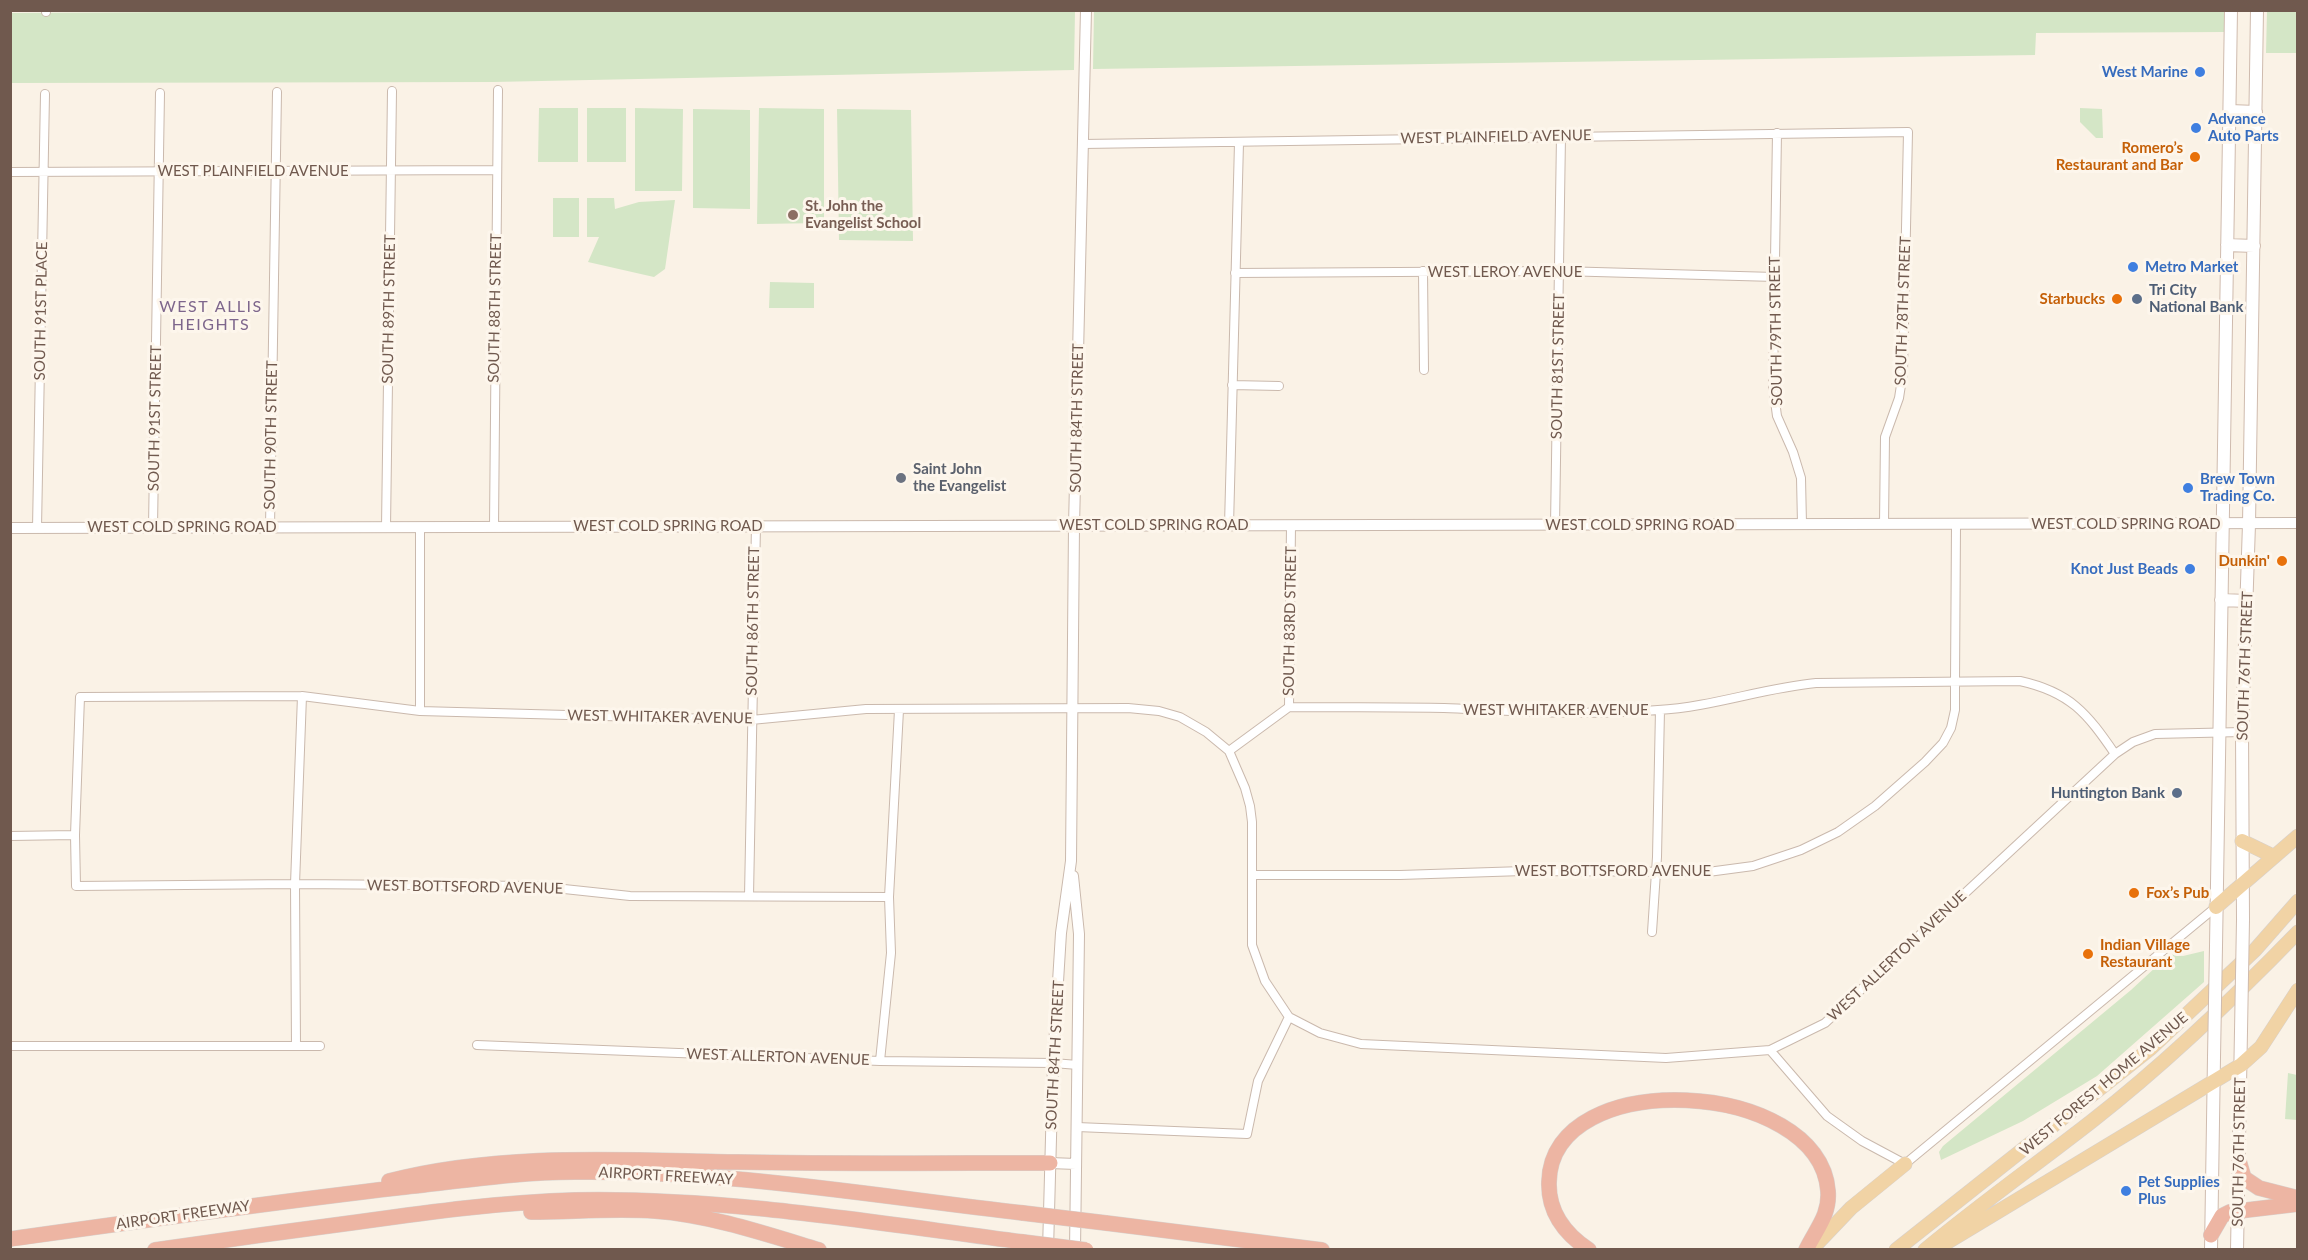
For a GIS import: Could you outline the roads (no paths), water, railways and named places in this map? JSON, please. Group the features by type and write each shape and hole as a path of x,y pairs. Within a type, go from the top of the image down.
{"highway":[{"path":"1588,1250 1565,1229 1552,1206 1549,1195 1549,1177 1553,1158 1558,1149 1576,1128 1609,1111 1642,1102 1679,1100 1715,1103 1759,1114 1790,1132 1814,1155 1825,1177 1828,1200 1821,1226 1808,1250"},
{"path":"333,1195 408,1176 557,1160 628,1159 835,1164 1050,1163"},
{"path":"2239,1161 2244,1178 2259,1188 2298,1198"},
{"name":"AIRPORT FREEWAY","path":"10,1239 333,1195 510,1175 629,1172 742,1179 1322,1250"},
{"name":"AIRPORT FREEWAY","path":"155,1250 443,1210 506,1204 641,1200 712,1205 1086,1250"},
{"path":"506,1204 529,1212 655,1211 720,1223 819,1250"},
{"path":"2211,1242 2222,1216 2237,1210 2298,1204"}],"main road":[{"name":"SOUTH 76TH STREET","path":"2211,1242 2231,10"},
{"name":"SOUTH 76TH STREET","path":"2237,1250 2243,920 2242,732 2249,524 2257,10"},
{"path":"2230,111 2256,112"},
{"path":"2228,245 2254,246"},
{"path":"2222,600 2247,601"},
{"path":"2216,907 2242,882 2298,836"},
{"path":"2242,841 2273,856"},
{"name":"WEST FOREST HOME AVENUE","path":"1896,1250 2151,1048 2255,950 2298,901"},
{"name":"WEST FOREST HOME AVENUE","path":"1925,1250 2093,1120 2162,1062 2261,971 2298,932"},
{"path":"1934,1250 2241,1065 2260,1047 2298,990"},
{"path":"1808,1250 1851,1208 1905,1164"}],"street":[{"name":"SOUTH 84TH STREET","path":"1075,1250 1079,934 1071,861 1074,526 1086,10"},
{"name":"SOUTH 88TH STREET","path":"494,526 498,90"},
{"name":"SOUTH 89TH STREET","path":"386,527 392,91"},
{"name":"SOUTH 90TH STREET","path":"270,527 277,92"},
{"name":"SOUTH 91ST PLACE","path":"37,528 45,93"},
{"name":"SOUTH 91ST STREET","path":"153,527 160,93"},
{"name":"WEST PLAINFIELD AVENUE","path":"1083,144 1908,132"},
{"name":"SOUTH 78TH STREET","path":"1884,524 1886,437 1899,399 1903,372 1908,132"},
{"name":"SOUTH 79TH STREET","path":"1778,133 1773,386 1777,416 1793,452 1801,478 1802,524"},
{"name":"SOUTH 81ST STREET","path":"1555,525 1561,136"},
{"path":"1229,525 1239,143"},
{"name":"WEST PLAINFIELD AVENUE","path":"10,172 496,170"},
{"name":"WEST LEROY AVENUE","path":"1235,273 1560,271 1775,277"},
{"path":"1423,272 1424,370"},
{"path":"1232,385 1279,386"},
{"name":"WEST COLD SPRING ROAD","path":"10,528 2298,523"},
{"name":"SOUTH 86TH STREET","path":"748,896 756,525"},
{"name":"SOUTH 83RD STREET","path":"1229,751 1289,707 1291,525"},
{"path":"1956,525 1956,682"},
{"path":"420,527 420,711"},
{"name":"WEST WHITAKER AVENUE","path":"1289,707 1420,707 1578,713 1660,710 1804,684 2020,681 2043,686 2063,696 2082,710 2115,754"},
{"name":"WEST BOTTSFORD AVENUE","path":"1252,875 1655,873 1707,872 1753,866 1801,850 1838,832 1875,806 1943,743 1951,728 1956,682"},
{"path":"296,1046 295,884 302,696"},
{"name":"WEST WHITAKER AVENUE","path":"75,836 80,697 302,696 420,711 751,720 866,709 1128,708 1160,711 1180,717 1229,751"},
{"path":"880,1061 891,953 889,897 899,710"},
{"path":"1652,932 1660,710"},
{"name":"WEST ALLERTON AVENUE","path":"1289,1017 1320,1034 1361,1044 1666,1058 1770,1050 1826,1023 2115,754 2133,742 2155,734 2242,732"},
{"path":"1077,1127 1247,1134 1258,1081 1289,1017 1265,981 1252,945 1250,806 1229,751"},
{"path":"10,836 75,836"},
{"name":"WEST BOTTSFORD AVENUE","path":"75,836 76,886 295,884 536,886 630,896 889,897"},
{"name":"SOUTH 84TH STREET","path":"1048,1250 1053,1063 1061,933 1071,861"},
{"path":"1770,1050 1827,1116 1862,1141 1905,1164 2216,907"},
{"name":"WEST ALLERTON AVENUE","path":"477,1045 880,1061 1078,1065"},
{"path":"10,1046 320,1046"},
{"path":"1050,1163 1076,1164"}],"place":[{"name":"West Marine","path":"2200,72"},
{"name":"Advance Auto Parts","path":"2196,128"},
{"name":"Romero’s Restaurant and Bar","path":"2195,157"},
{"name":"St. John the Evangelist School","path":"793,215"},
{"name":"Metro Market","path":"2133,267"},
{"name":"Starbucks","path":"2117,299"},
{"name":"Tri City National Bank","path":"2137,299"},
{"name":"Saint John the Evangelist","path":"901,478"},
{"name":"Brew Town Trading Co.","path":"2188,488"},
{"name":"Dunkin'","path":"2282,561"},
{"name":"Knot Just Beads","path":"2190,569"},
{"name":"Huntington Bank","path":"2177,793"},
{"name":"Fox’s Pub","path":"2134,893"},
{"name":"Indian Village Restaurant","path":"2088,954"},
{"name":"Pet Supplies Plus","path":"2126,1191"}],"district":[{"name":"WEST ALLIS HEIGHTS","path":"211,316"}]}
